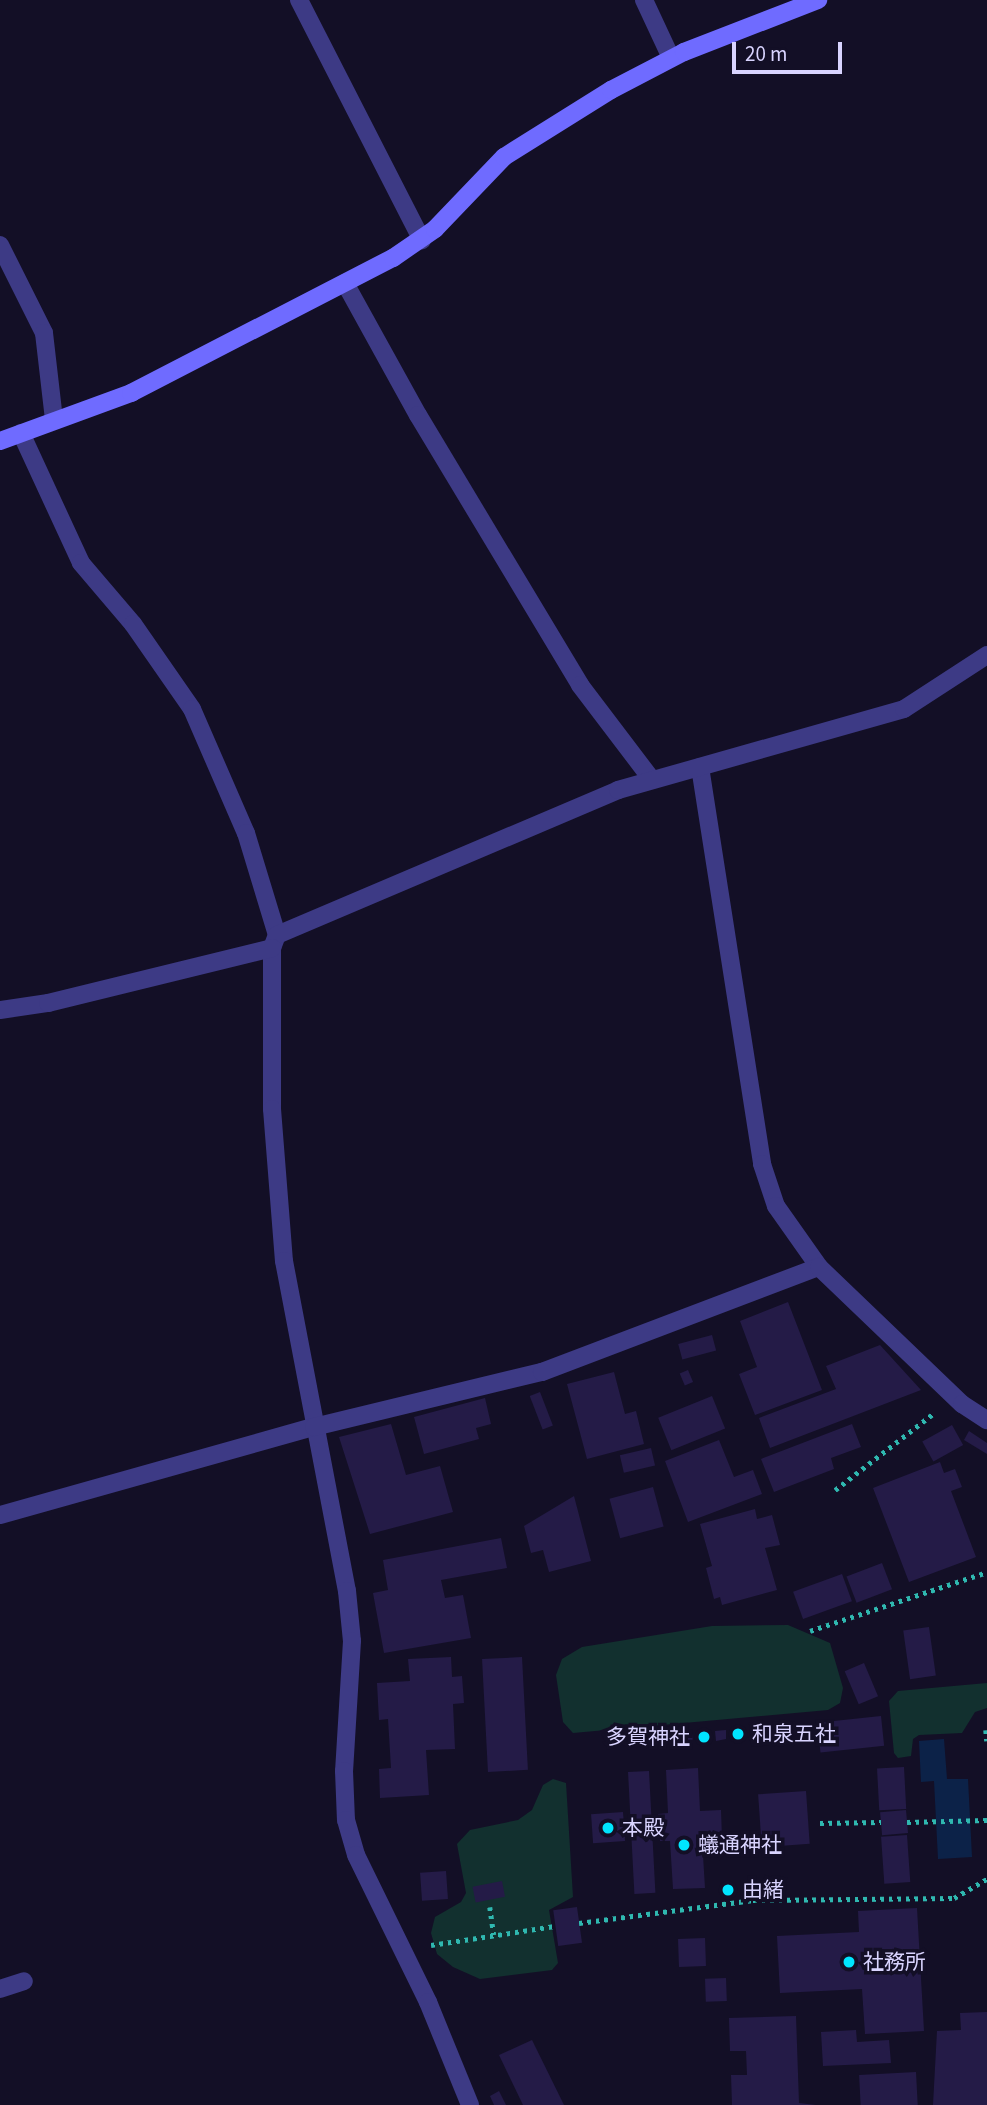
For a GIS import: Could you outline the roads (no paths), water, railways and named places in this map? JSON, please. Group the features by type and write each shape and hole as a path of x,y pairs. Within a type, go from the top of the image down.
{"street":[{"path":"299,0 422,240"},
{"path":"644,0 671,58"},
{"path":"0,441 131,393 345,283 422,240 504,158 611,90 671,58 818,0"},
{"path":"0,245 44,332 54,421"},
{"path":"345,283 418,415 580,685 652,780"},
{"path":"21,433 80,563 132,624 192,709 246,833 274,941 272,1109 284,1261 347,1591 352,1641 344,1771 346,1820 356,1855 403,1950 471,2105"},
{"path":"0,1010 48,1003 274,941 618,790 904,709 987,655"},
{"path":"699,767 762,1164 776,1206 819,1267 955,1397 987,1420"},
{"path":"0,1515 314,1427 580,1360 819,1267"},
{"path":"0,1989 24,1982"}],"water":[{"path":"944,1739 947,1779 968,1779 972,1857 938,1859 934,1781 921,1782 919,1741"}],"place":[{"name":"和泉五社","path":"738,1734"},
{"name":"多賀神社","path":"704,1737"},
{"name":"本殿","path":"608,1828"},
{"name":"蟻通神社","path":"684,1845"},
{"name":"由緒","path":"728,1890"},
{"name":"社務所","path":"849,1962"}]}
